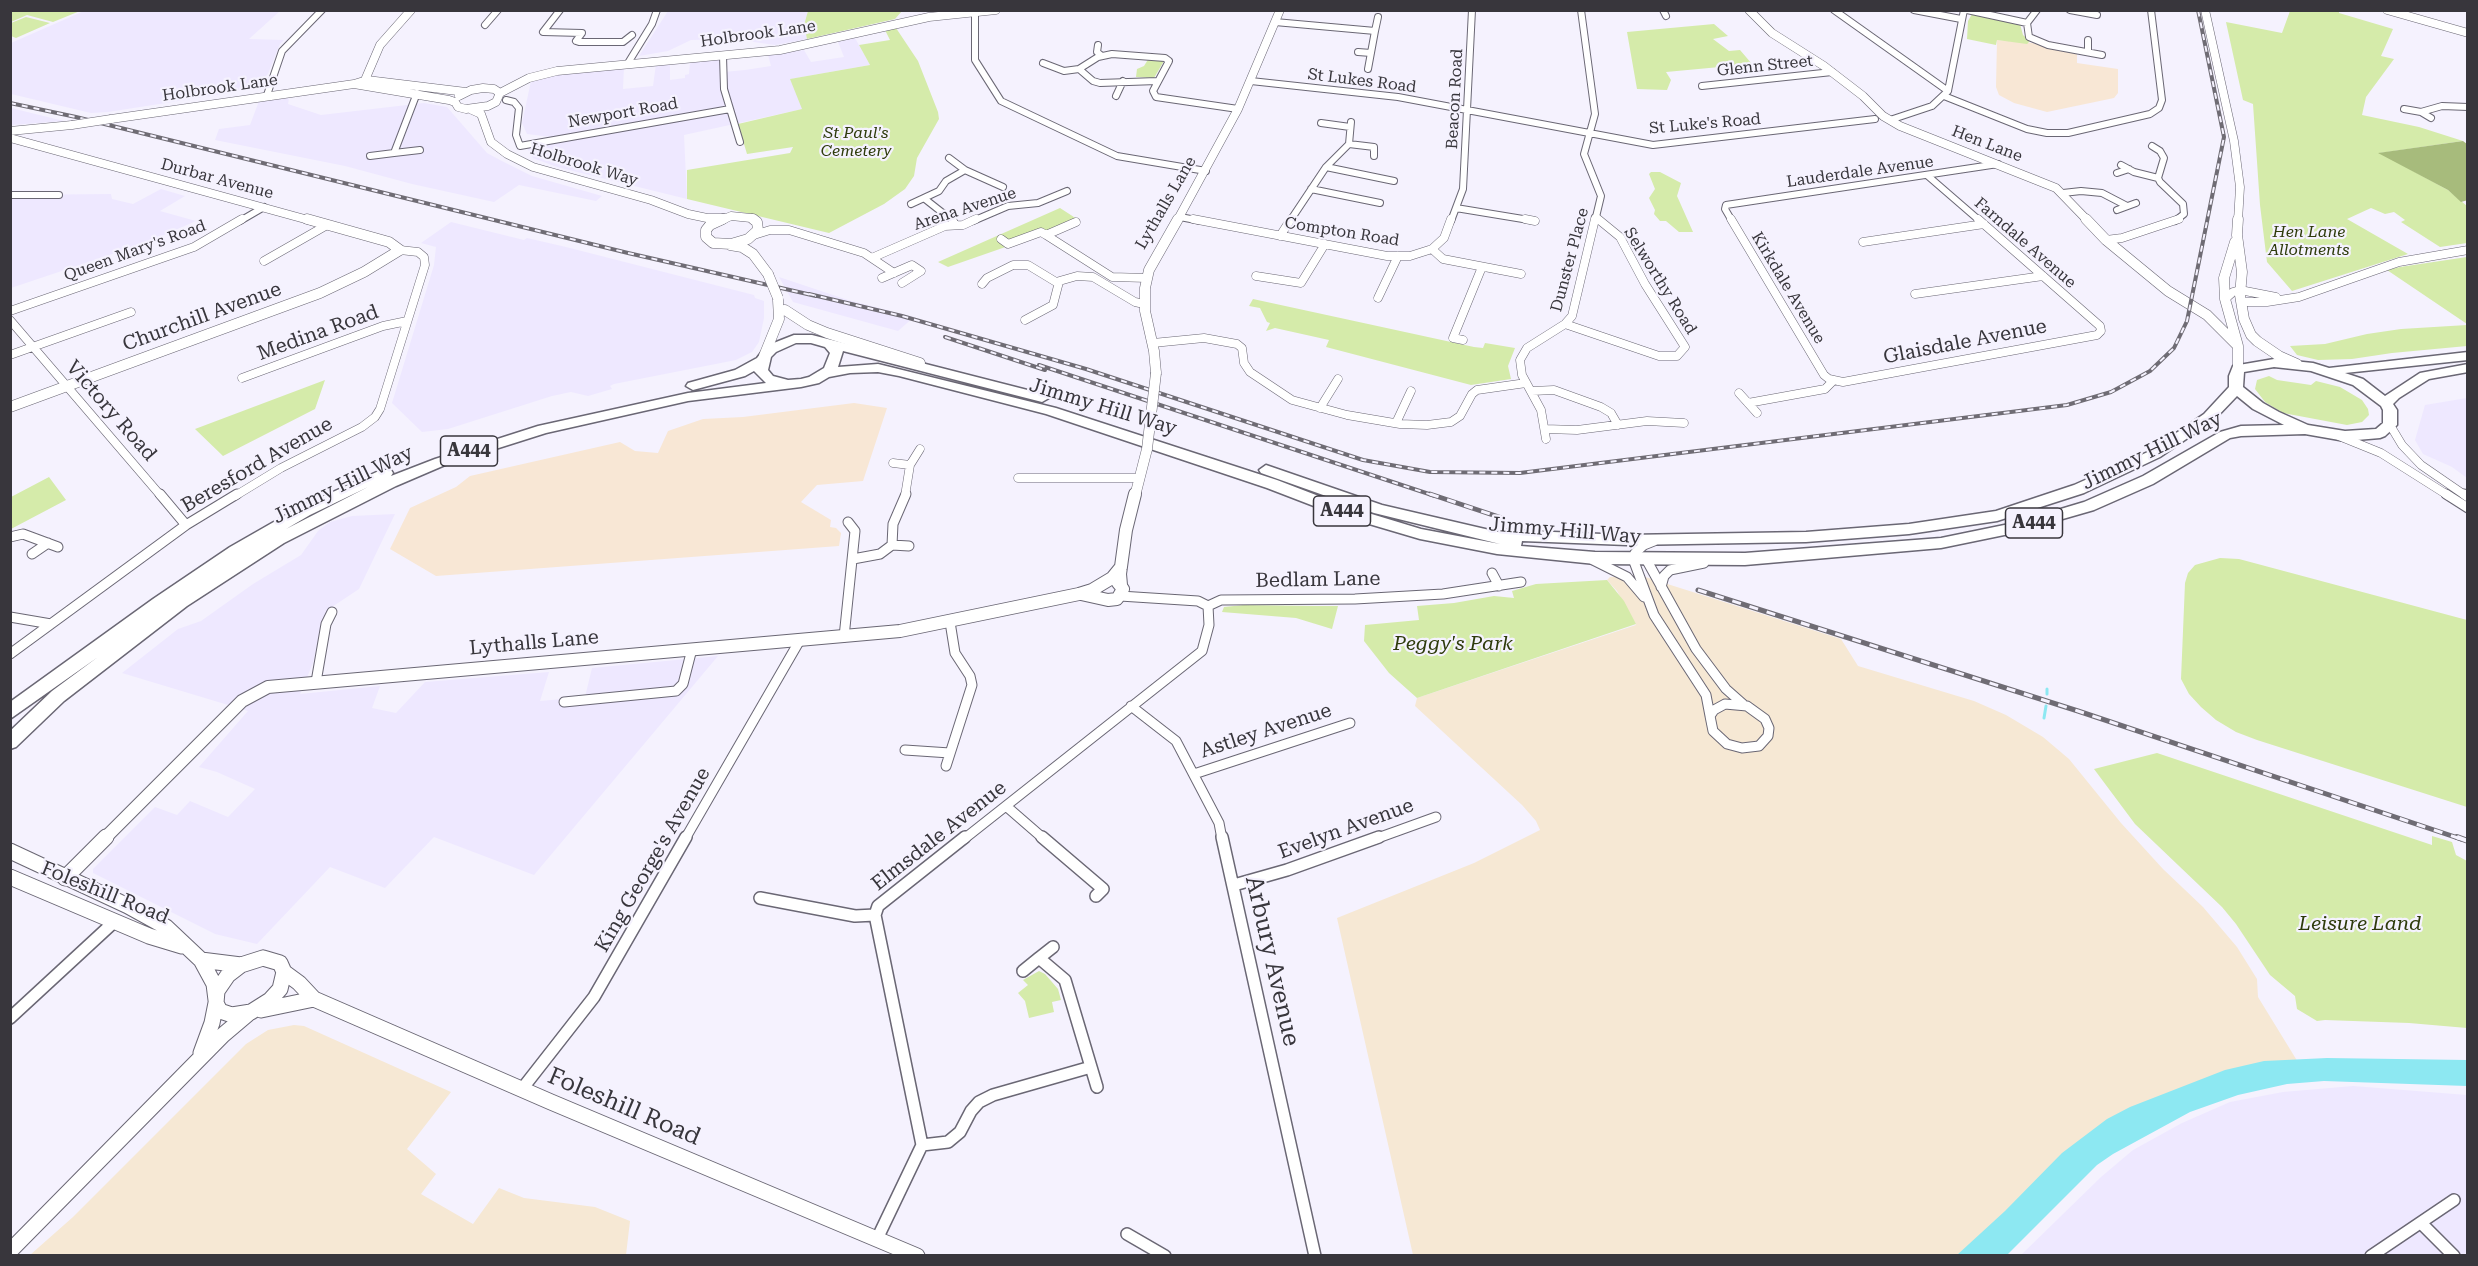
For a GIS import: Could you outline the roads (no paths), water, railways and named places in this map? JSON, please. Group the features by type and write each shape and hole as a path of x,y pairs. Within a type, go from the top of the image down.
{"highway":[{"path":"794,339 812,339 831,344 837,353 836,359 826,373 814,380 788,384 768,379 761,371 763,358 782,343 794,339"},
{"name":"Jimmy Hill Way","path":"831,344 953,374 1106,417 1379,509 1473,532 1536,545 1745,559 1899,548 1941,543 2014,528 2089,506 2120,493 2171,468 2225,435 2241,431 2305,429"},
{"path":"2321,369 2345,370 2468,356"},
{"name":"Jimmy Hill Way","path":"10,712 159,603 227,557 305,511 363,482 429,455 501,430 538,419 727,378 751,369 763,358"},
{"path":"2274,363 2297,364 2321,369 2358,382 2386,403 2390,410 2390,425 2370,435 2336,435 2305,429 2258,406 2236,388 2238,369 2274,363"},
{"name":"Jimmy Hill Way","path":"826,373 878,368 899,372 1052,411 1272,484 1337,509 1420,534 1497,549 1578,557 1637,552 1659,540 1784,538 1863,533 1945,525 2015,512 2090,484 2155,454 2209,417 2236,388"},
{"path":"2386,403 2394,395 2425,376 2468,368"},
{"name":"Jimmy Hill Way","path":"10,741 58,696 181,602 279,539 391,482 479,448 564,423 688,397 788,384"}],"street":[{"path":"267,95 282,51 322,10"},
{"path":"367,82 380,45 411,10"},
{"path":"486,10 498,11"},
{"path":"537,39 560,10"},
{"path":"628,63 652,24 657,10"},
{"name":"Holbrook Lane","path":"472,110 499,99 529,78 557,71 789,48 929,17 996,10"},
{"name":"Lythalls Lane","path":"1122,590 1121,567 1128,518 1147,449 1156,373 1144,304 1147,278 1156,255 1206,171 1238,109 1280,10"},
{"name":"Beacon Road","path":"1456,208 1463,189 1472,10"},
{"name":"Dunster Place","path":"1526,383 1519,366 1527,348 1564,324 1572,316 1601,196 1584,154 1595,114 1581,10"},
{"name":"Hen Lane","path":"1749,10 1772,33 1832,72 1887,122 2047,183 2063,193 2106,240 2168,291 2207,315 2231,323 2251,335 2267,349 2297,364"},
{"path":"1834,10 1946,94 2027,129 2047,133 2068,133 2150,114 2159,108 2162,100 2151,10"},
{"path":"1914,10 1961,19"},
{"path":"1887,122 1923,110 1946,94 1961,19 1966,10 2027,23"},
{"path":"2037,10 2027,23 2027,33 2034,40 2102,55"},
{"path":"2070,10 2083,16 2097,15"},
{"path":"2387,10 2468,33"},
{"path":"485,25 498,11"},
{"path":"975,12 975,60 1001,101 1117,156 1206,171"},
{"path":"2206,12 2234,141 2240,187 2237,235 2242,272 2241,302 2251,335"},
{"path":"1368,69 1378,17"},
{"path":"1275,22 1375,31"},
{"path":"543,32 582,33 576,41 579,42 623,42 628,41 632,35"},
{"path":"2088,40 2088,52"},
{"path":"1098,45 1097,52 1102,56"},
{"path":"1174,52 1157,81 1153,91 1156,97 1238,109"},
{"path":"1358,52 1371,53"},
{"path":"1043,63 1064,71 1079,69 1102,56 1119,54 1169,59"},
{"path":"723,56 724,89 740,142"},
{"name":"Holbrook Lane","path":"466,92 489,88 552,66 594,66"},
{"path":"1079,69 1094,81 1157,81"},
{"name":"Glenn Street","path":"1702,86 1832,72"},
{"path":"1116,96 1123,81"},
{"name":"St Lukes Road","path":"1251,81 1398,97 1468,110"},
{"path":"367,82 466,92"},
{"path":"367,82 455,102 458,107 472,110"},
{"name":"Holbrook Lane","path":"11,137 91,122 367,82"},
{"path":"486,127 499,99 489,88"},
{"path":"455,102 466,92"},
{"path":"394,153 417,93"},
{"name":"Newport Road","path":"499,99 514,102 519,108 516,135 520,146 730,109"},
{"path":"2421,112 2442,106 2468,107 2468,99"},
{"path":"2404,109 2421,112 2431,118"},
{"name":"Holbrook Way","path":"472,110 481,114 491,142 523,163 565,178 651,200 688,214 707,218 742,216 755,220"},
{"name":"St Luke's Road","path":"1468,110 1653,145 1873,116 1887,122"},
{"path":"1280,236 1326,167 1349,144 1350,124 1321,123"},
{"name":"Durbar Avenue","path":"11,137 389,242 395,244 400,250 413,250"},
{"path":"1374,156 1374,147 1378,139"},
{"path":"1349,144 1374,147"},
{"path":"2158,178 2164,158 2155,148 2169,147"},
{"path":"370,156 420,150"},
{"path":"949,158 965,170 1004,187"},
{"name":"Lauderdale Avenue","path":"1726,205 1998,164"},
{"path":"2106,240 2122,238 2182,218 2185,208 2163,187 2158,178 2121,165"},
{"path":"1326,167 1394,181"},
{"path":"2117,173 2129,169"},
{"path":"911,204 939,191 952,176 965,170"},
{"name":"Farndale Avenue","path":"1928,176 2100,326 2101,331"},
{"path":"1311,189 1380,203"},
{"name":"Arena Avenue","path":"873,257 944,226 963,225 1008,206 1038,203 1067,191"},
{"path":"2063,193 2081,191 2102,193 2127,206"},
{"path":"10,195 59,195"},
{"path":"925,199 953,220 956,225"},
{"path":"2117,210 2136,203"},
{"name":"Kirkdale Avenue","path":"1726,205 1725,209 1824,375 1833,381"},
{"name":"Queen Mary's Road","path":"10,311 194,247 264,207"},
{"path":"1521,273 1443,259 1432,249 1444,238 1456,208 1535,220"},
{"name":"Holbrook Way","path":"688,214 706,230 709,240 742,247 753,254"},
{"name":"Compton Road","path":"1180,217 1398,256 1420,254 1432,249"},
{"name":"Selworthy Road","path":"1564,324 1659,356 1677,356 1685,347 1620,237 1595,217"},
{"path":"706,230 713,223 726,218"},
{"path":"755,220 845,246 873,257 894,273"},
{"path":"755,220 759,227 751,242 753,254 768,274 785,310 812,339"},
{"path":"1046,235 1076,222"},
{"path":"1863,242 1984,224"},
{"path":"264,261 327,225"},
{"path":"725,245 781,229"},
{"path":"1001,239 1008,244 1041,232 1112,277 1147,278"},
{"path":"2237,235 2224,278 2224,299 2238,346 2238,369"},
{"path":"1256,276 1301,283 1324,244"},
{"name":"Churchill Avenue","path":"10,407 312,296 347,280 400,250"},
{"name":"Beresford Avenue","path":"10,654 186,525 281,468 372,420 380,409 425,265 422,254 413,250"},
{"path":"2241,302 2287,299 2324,289 2399,262 2468,250"},
{"path":"1378,298 1398,256"},
{"path":"982,284 987,278 1013,265 1023,264 1033,266 1059,282"},
{"path":"882,278 912,265 921,271 902,283"},
{"path":"1454,338 1482,267"},
{"path":"1059,282 1088,275 1135,302 1144,304"},
{"path":"1915,294 2043,276"},
{"path":"1025,320 1053,305 1059,282"},
{"path":"2224,299 2240,290 2287,299"},
{"path":"763,358 779,319 778,299"},
{"path":"785,310 808,325 827,333 953,374"},
{"path":"10,355 131,312"},
{"name":"Hen Lane","path":"2207,315 2238,346"},
{"name":"Victory Road","path":"10,320 186,525"},
{"name":"Medina Road","path":"242,378 383,326 407,321"},
{"name":"Glaisdale Avenue","path":"1748,403 1825,389 1833,381 1843,382 1984,356 2097,334 2101,331"},
{"path":"1443,336 1463,340"},
{"path":"1152,343 1204,338 1237,344 1242,348 1244,363 1250,372 1292,400 1347,415 1396,423 1427,426 1451,422 1460,416 1470,397 1477,390 1526,383 1540,405 1546,440"},
{"path":"1320,408 1338,379"},
{"path":"1532,391 1554,390 1601,407 1611,413 1618,424"},
{"path":"1396,423 1411,391"},
{"path":"1739,393 1757,413"},
{"path":"1545,429 1577,430 1658,421 1686,423"},
{"path":"2390,425 2402,445 2421,465 2468,497"},
{"path":"2336,435 2381,453 2468,508"},
{"path":"892,545 893,524 908,489 910,465 920,449"},
{"path":"893,463 910,465"},
{"path":"1018,478 1140,478"},
{"path":"844,637 855,531 848,522"},
{"path":"10,537 23,534 58,547"},
{"path":"32,554 48,543"},
{"path":"853,559 880,554 892,545 909,546"},
{"path":"1637,552 1648,604"},
{"path":"1578,557 1605,564 1627,578 1648,604 1667,638 1706,695 1712,728 1724,742 1738,748 1756,747 1767,739 1768,725 1757,711 1743,704 1726,689 1696,649 1661,587 1637,552"},
{"path":"1661,587 1664,576 1675,568 1745,559"},
{"name":"Lythalls Lane","path":"65,878 242,701 268,687 900,631 1079,594 1112,578 1121,567"},
{"path":"1492,573 1499,586"},
{"path":"1115,582 1122,590 1112,600 1104,599 1097,592 1102,584 1115,582"},
{"name":"Bedlam Lane","path":"1122,590 1140,598 1198,601 1208,606 1215,601 1229,599 1355,599 1443,594 1521,582"},
{"name":"Lythalls Lane","path":"1079,594 1104,599"},
{"name":"Elmsdale Avenue","path":"922,1145 875,915 880,904 1202,651 1209,625 1208,606"},
{"path":"316,682 326,624 332,612"},
{"path":"10,617 51,624"},
{"path":"946,766 972,685 970,676 955,653 950,622"},
{"name":"King George's Avenue","path":"522,1089 594,997 800,640"},
{"path":"564,702 676,691 683,684 692,649"},
{"path":"1710,716 1721,705 1743,704"},
{"name":"Arbury Avenue","path":"1131,706 1176,741 1219,823 1315,1256"},
{"name":"Astley Avenue","path":"1194,774 1350,723"},
{"path":"905,750 950,753"},
{"path":"1006,806 1102,890"},
{"name":"Evelyn Avenue","path":"1233,885 1287,870 1436,817"},
{"name":"Foleshill Road","path":"10,851 128,906 166,927 201,960 214,984 216,1001"},
{"name":"Foleshill Road","path":"10,877 149,936 184,946"},
{"path":"760,898 855,916 875,915"},
{"path":"10,1018 114,922"},
{"path":"1023,971 1053,947"},
{"path":"10,1251 195,1064 250,1012 275,994 283,980 284,972 280,963 273,960 263,958 241,965 201,960"},
{"path":"1039,958 1065,980 1097,1087"},
{"path":"195,1064 209,1035 220,985 241,965"},
{"name":"Foleshill Road","path":"284,972 299,983 314,999 917,1256"},
{"path":"216,1001 224,1013 232,1015 314,999"},
{"path":"878,1239 922,1145 948,1142 960,1132 971,1111 979,1102 993,1095 1090,1067"},
{"path":"2371,1256 2422,1224 2454,1200"},
{"path":"2422,1224 2454,1256"},
{"path":"1127,1234 1165,1256"}],"water":[{"path":"2327,1058 2467,1060 2467,1086 2324,1081 2287,1084 2238,1095 2190,1112 2097,1165 2007,1255 1957,1255 2005,1211 2062,1153 2107,1119 2130,1107 2225,1070 2264,1061"}],"waterway":[{"path":"2047,689 2047,694"},
{"path":"2044,718 2046,706"}],"railway":[{"path":"809,294 902,316 1086,369 1363,460 1430,472 1520,473 2067,405 2111,392 2150,371 2174,348 2187,321 2224,137 2198,10"},
{"path":"10,103 76,117 628,253 816,296"},
{"path":"945,337 1045,370"},
{"path":"1039,365 1435,496"},
{"path":"1430,494 1502,518"},
{"path":"1698,590 2078,711 2461,839"},
{"path":"2457,837 2468,841"}],"park label":[{"name":"St Paul's Cemetery","path":"856,142"},
{"name":"Hen Lane Allotments","path":"2309,241"},
{"name":"Peggy's Park","path":"1453,644"},
{"name":"Leisure Land","path":"2360,924"}]}
